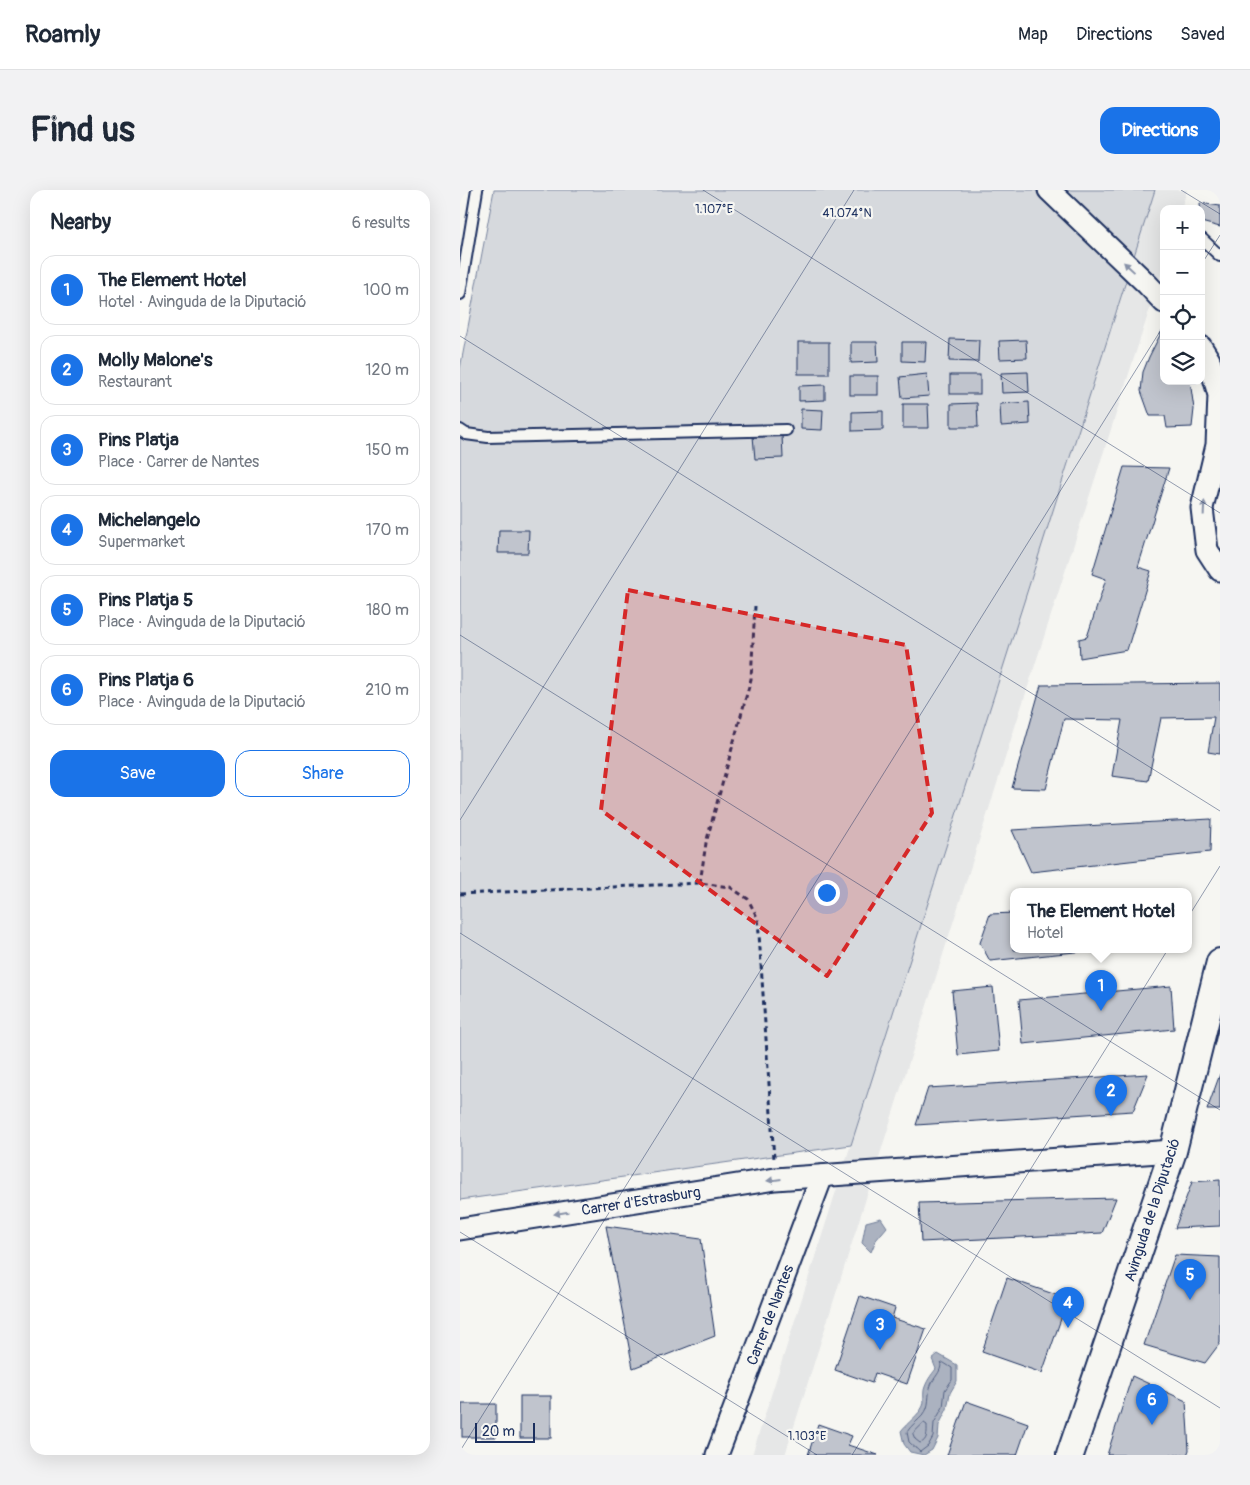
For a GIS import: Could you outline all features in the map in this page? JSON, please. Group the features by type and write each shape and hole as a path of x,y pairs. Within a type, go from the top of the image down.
{"street":[{"path":"1049,190 1160,298"},
{"path":"1205,354 1209,360 1219,395 1217,445 1202,508 1207,550 1220,570"},
{"name":"Avinguda de la Diputació","path":"1070,1455 1172,1151 1220,962"},
{"name":"Carrer d'Estrasburg","path":"460,1230 775,1179 1172,1151"},
{"name":"Carrer de Nantes","path":"717,1455 822,1176"}],"lane":[{"path":"460,294 478,190"},
{"path":"1205,242 1220,256"},
{"path":"460,430 466,434 488,437 786,430"}],"path":[{"path":"700,883 706,843 751,679 755,606"},
{"path":"460,894 700,883 730,887 748,899 758,919 775,1179"}],"highlighted area":[{"path":"628,590 906,645 932,813 827,976 601,810"}],"shaded area":[{"path":"494,190 1155,190 851,1145 460,1200 460,369"},
{"path":"1155,190 1187,190 1182,205 1160,205 1160,277 1013,733 785,1455 752,1455"}],"water":[{"path":"881,1218 887,1227 876,1240 871,1252 862,1243 866,1222"},
{"path":"938,1354 957,1365 957,1381 950,1393 947,1409 939,1425 938,1438 932,1450 924,1455 910,1452 904,1444 901,1431 919,1413 923,1406 925,1387 936,1369 932,1359"}],"building":[{"path":"1200,203 1220,206 1220,227 1205,223 1205,205 1200,205"},
{"path":"1160,335 1160,385 1191,385 1194,409 1192,427 1167,428 1165,416 1150,416 1141,391 1143,372"},
{"path":"950,339 979,340 978,362 949,361"},
{"path":"1026,340 1027,358 1000,359 999,341"},
{"path":"798,342 829,342 829,374 798,374"},
{"path":"851,342 877,342 878,362 851,363"},
{"path":"902,342 926,342 925,362 902,361"},
{"path":"1028,372 1029,392 1002,393 1001,373"},
{"path":"927,374 929,396 902,398 900,377"},
{"path":"950,375 980,375 980,394 950,394"},
{"path":"850,376 878,376 878,395 850,395"},
{"path":"825,385 825,400 799,401 799,386"},
{"path":"1029,402 1030,424 1001,426 1000,404"},
{"path":"977,403 978,427 951,427 951,404"},
{"path":"903,404 928,404 929,428 903,428"},
{"path":"801,409 823,410 822,430 801,429"},
{"path":"883,411 883,430 852,431 852,412"},
{"path":"782,435 783,458 755,459 753,436"},
{"path":"1124,467 1169,468 1138,567 1151,571 1127,650 1080,658 1079,639 1087,637 1106,579 1092,574"},
{"path":"499,530 529,530 528,553 498,553"},
{"path":"1220,683 1220,754 1208,752 1214,717 1161,718 1148,781 1112,776 1122,720 1064,719 1046,789 1012,788 1041,685"},
{"path":"1211,819 1210,852 1031,872 1012,830"},
{"path":"1010,913 1010,953 1066,953 990,961 980,943 990,914"},
{"path":"1171,986 1174,1029 1023,1044 1019,1000"},
{"path":"993,987 999,1051 958,1055 952,991"},
{"path":"1148,1074 1133,1111 916,1125 928,1088"},
{"path":"1220,1074 1220,1110 1207,1110"},
{"path":"1220,1180 1220,1226 1175,1228 1192,1182"},
{"path":"1116,1198 1102,1233 921,1242 919,1203"},
{"path":"606,1226 701,1239 715,1336 633,1368"},
{"path":"1175,1255 1220,1257 1220,1343 1205,1363 1144,1345"},
{"path":"1007,1278 1068,1299 1042,1373 982,1352"},
{"path":"860,1296 895,1308 892,1318 926,1329 907,1384 875,1373 872,1383 835,1370"},
{"path":"1132,1376 1186,1401 1189,1450 1187,1455 1107,1455"},
{"path":"520,1396 551,1396 551,1438 520,1438"},
{"path":"966,1401 1028,1423 1017,1455 947,1455"},
{"path":"462,1404 496,1404 496,1437 462,1437"},
{"path":"818,1424 852,1436 848,1445 878,1455 808,1455"}],"place":[{"name":"The Element Hotel","path":"1101,1011"},
{"name":"Molly Malone's","path":"1111,1116"},
{"name":"Pins Platja 5","path":"1190,1300"},
{"name":"Michelangelo","path":"1068,1328"},
{"name":"Pins Platja","path":"880,1350"},
{"name":"Pins Platja 6","path":"1152,1425"}]}
